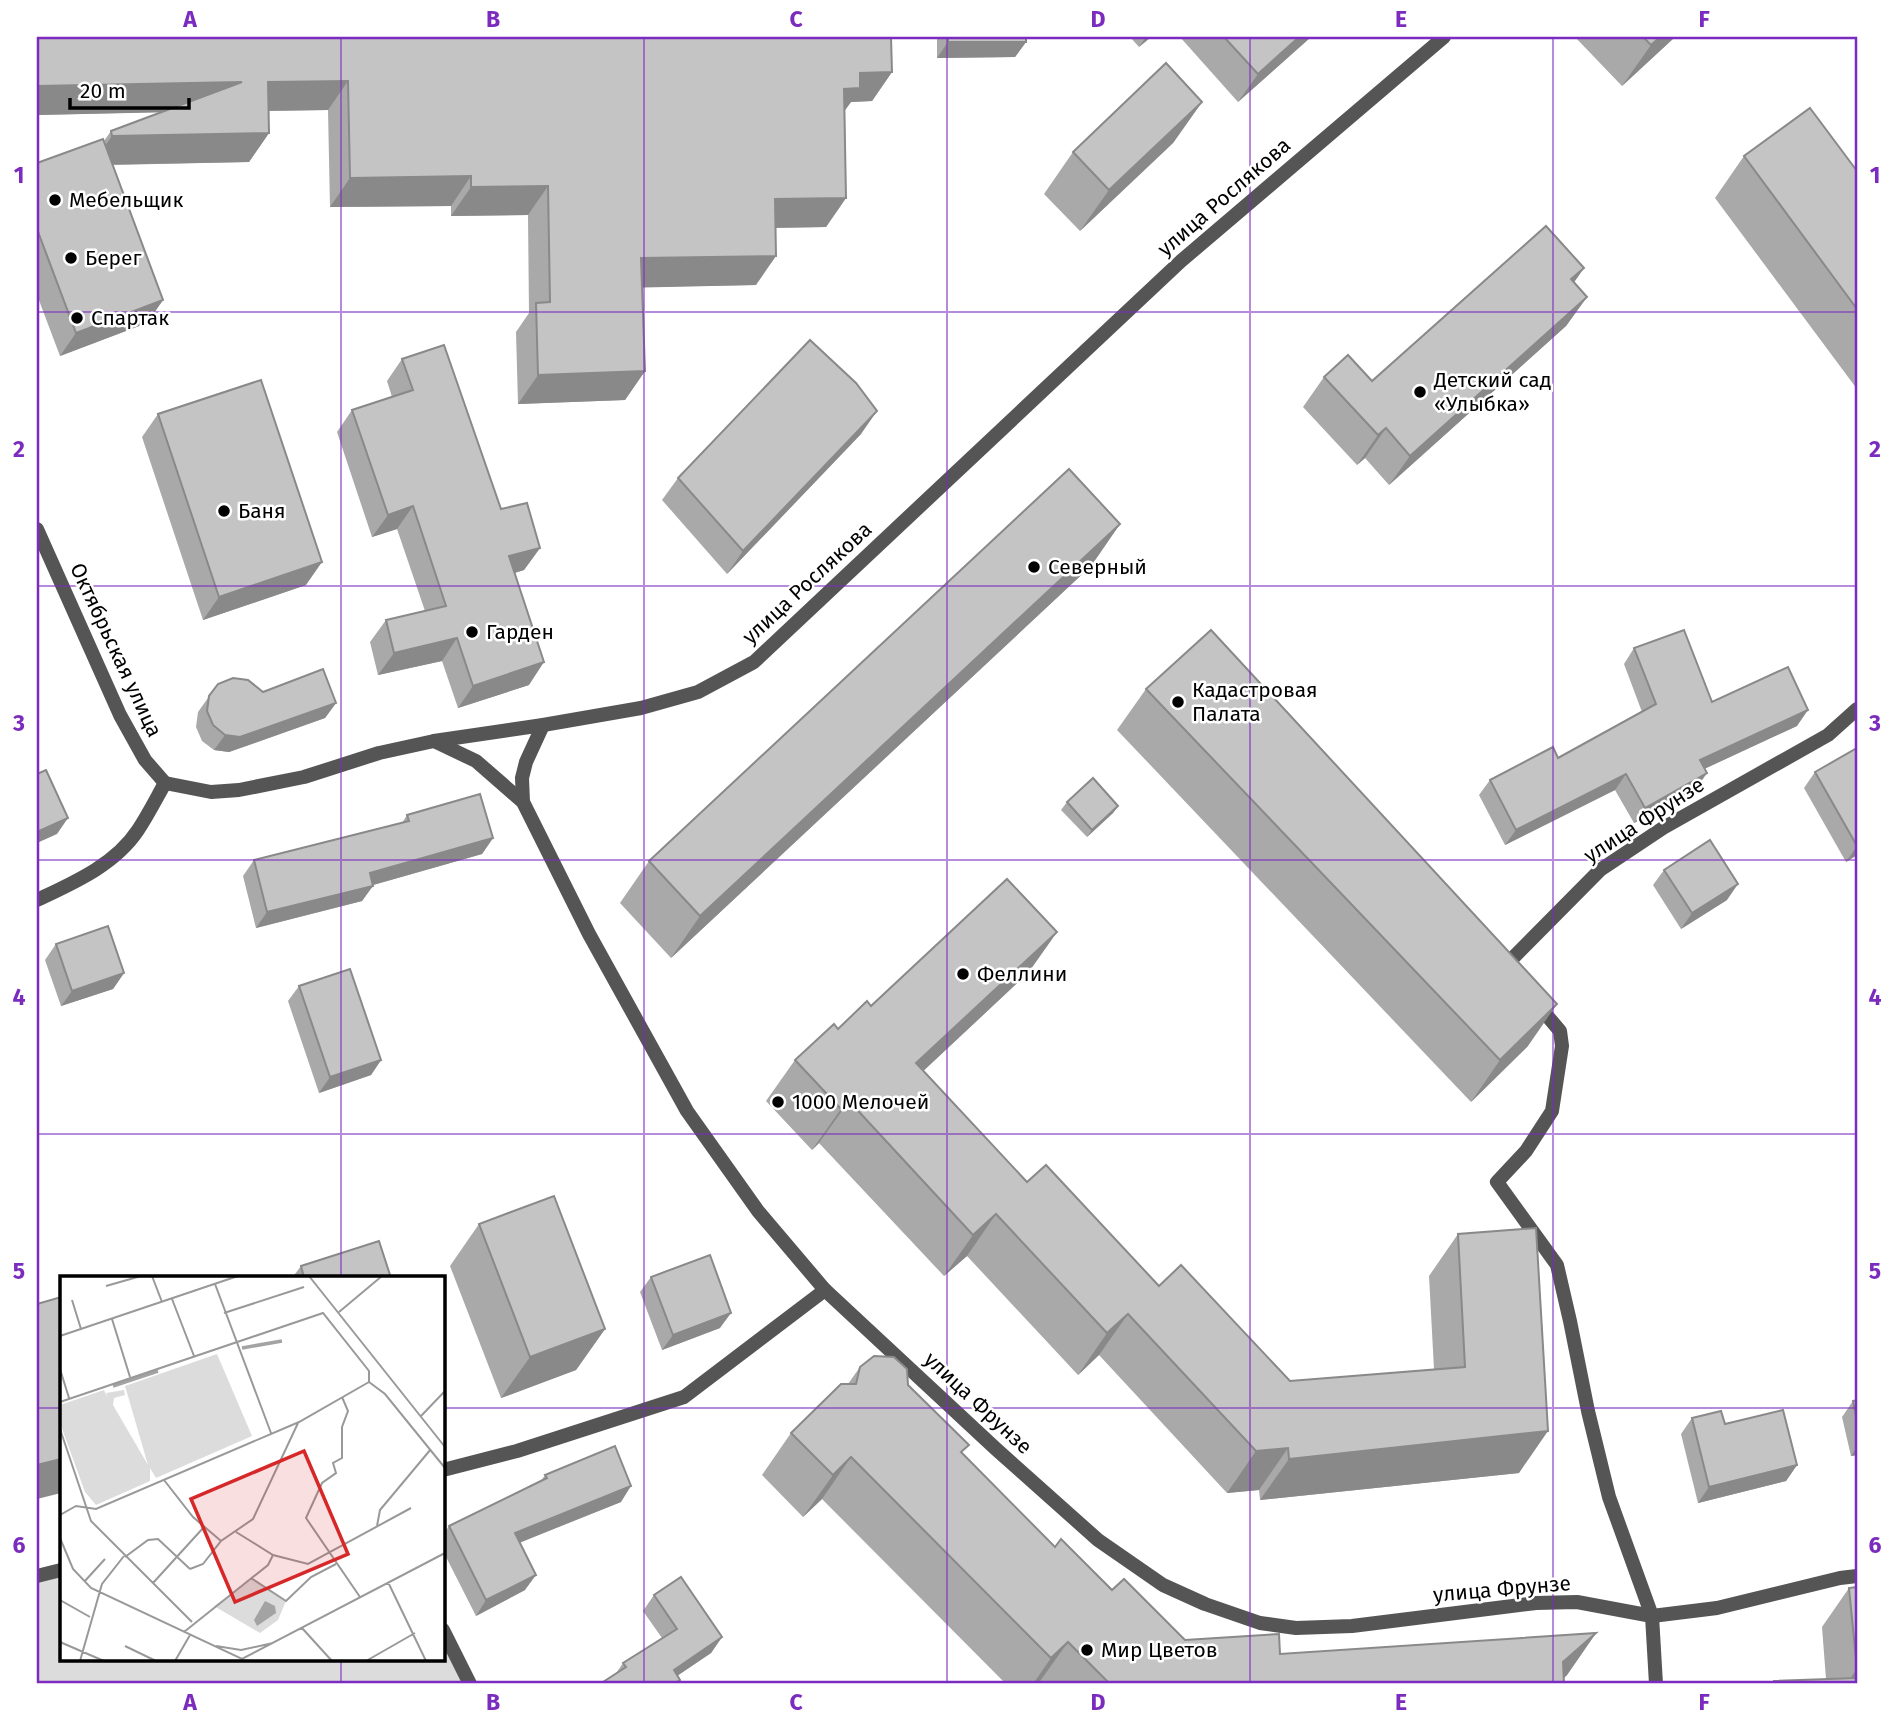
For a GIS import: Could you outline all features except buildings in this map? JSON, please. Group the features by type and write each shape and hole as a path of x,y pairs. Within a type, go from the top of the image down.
{"street":[{"name":"улица Рослякова","path":"165,783 211,792 239,790 304,777 379,753 434,741 641,708 698,692 754,662 1181,261 1444,37"},
{"name":"Октябрьская улица","path":"37,529 120,715 145,760 165,783"},
{"name":"улица Фрунзе","path":"1652,1616 1609,1497 1557,1265 1497,1182 1526,1151 1552,1111 1562,1046 1560,1031 1505,966 1600,870 1662,828 1828,736 1857,709"},
{"path":"523,802 526,762 543,725"},
{"path":"434,741 477,761 523,802"},
{"path":"37,900 71,885 112,859 137,832 165,783"},
{"name":"улица Фрунзе","path":"523,802 589,934 687,1111 758,1211 825,1290 1098,1540 1163,1586 1260,1623 1296,1628 1352,1626 1577,1602 1652,1616"},
{"path":"444,1470 517,1451 684,1397 825,1290"},
{"path":"37,1576 60,1570"},
{"path":"1656,1684 1652,1616 1717,1608 1857,1576"},
{"path":"444,1632 470,1684"}],"shaded area":[{"path":"60,1575 60,1662 444,1662 444,1627 474,1684 37,1684 37,1581"}],"place":[{"name":"Мебельщик","path":"55,200"},
{"name":"Берег","path":"71,258"},
{"name":"Спартак","path":"77,318"},
{"name":"Детский сад «Улыбка»","path":"1420,392"},
{"name":"Баня","path":"224,511"},
{"name":"Северный","path":"1034,567"},
{"name":"Гарден","path":"472,632"},
{"name":"Кадастровая Палата","path":"1178,702"},
{"name":"Феллини","path":"963,974"},
{"name":"1000 Мелочей","path":"778,1102"},
{"name":"Мир Цветов","path":"1087,1650"}]}
